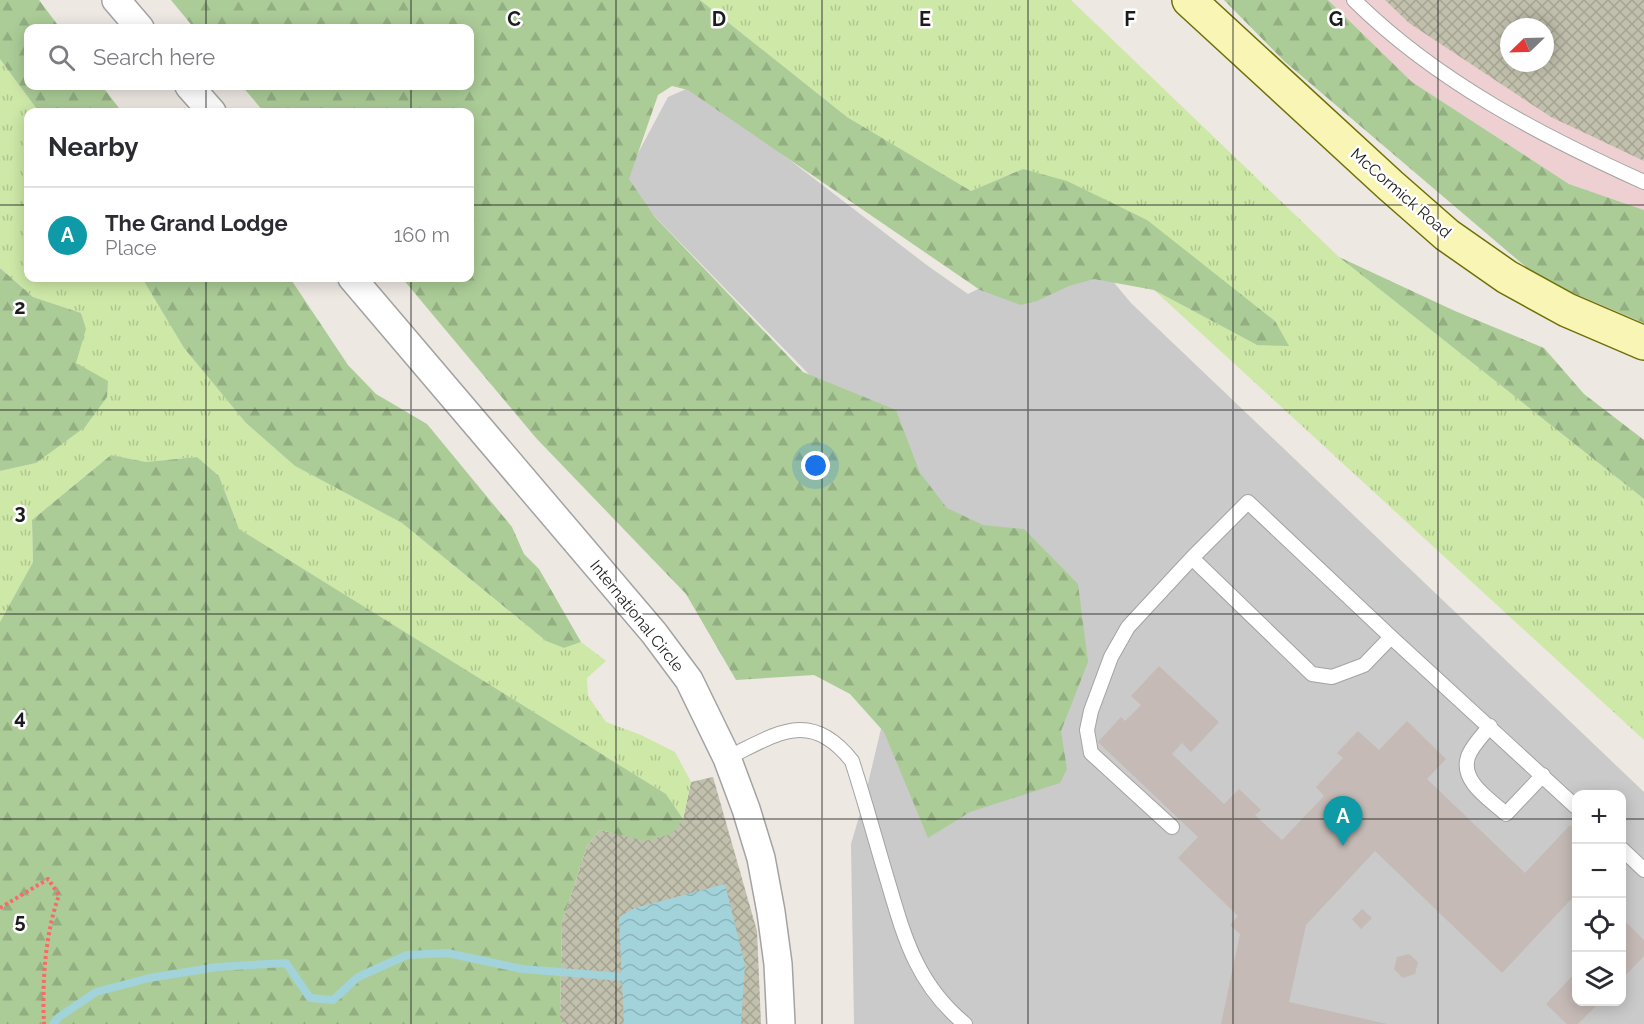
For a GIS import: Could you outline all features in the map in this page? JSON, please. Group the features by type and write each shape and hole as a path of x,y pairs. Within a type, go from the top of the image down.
{"main road":[{"name":"McCormick Road","path":"1189,0 1447,235 1508,277 1567,310 1644,343"}],"street":[{"path":"116,0 137,24"},
{"path":"193,90 208,108"},
{"name":"International Circle","path":"355,282 654,633 689,680 726,758 746,809 761,858 774,933 781,1024"}],"lane":[{"path":"1354,0 1454,82 1567,147 1644,182"},
{"path":"1172,826 1091,753 1087,730 1091,711 1111,657 1128,627 1248,502 1572,803"},
{"path":"1192,558 1312,674 1332,677 1364,665 1391,637"},
{"path":"1490,726 1468,755 1467,773 1474,784 1506,813 1543,775"},
{"path":"726,758 792,729 815,731 838,744 852,761 906,943 928,982 949,1011 965,1024"},
{"path":"1626,853 1644,870"}],"path":[{"path":"0,908 48,879 59,895 53,912 47,948 43,1000 44,1024"}],"shaded area":[{"path":"1328,0 1644,0 1644,210 1569,184 1412,82"},
{"path":"1385,0 1644,0 1644,161 1551,117 1409,23"},
{"path":"693,86 968,294 998,279 1090,254 1131,303 1644,792 1644,1024 854,1024 851,844 864,800 935,503 622,183 668,97"},
{"path":"713,777 757,931 761,1024 563,1024 560,1019 562,923 587,846 600,830 645,840 683,819 691,782"}],"green space":[{"path":"0,0 39,0 57,24 24,24 24,90 105,90 119,108 36,108 0,59"},
{"path":"171,0 700,0 847,117 971,191 1023,169 1067,181 1147,220 1275,321 1289,346 1257,345 1154,290 1094,279 1021,305 980,290 688,90 672,86 658,95 629,179 654,216 803,372 896,410 920,473 947,508 983,525 1024,529 1078,584 1088,662 1061,731 1067,769 1060,783 970,812 928,838 884,732 850,694 814,675 736,680 686,594 536,438 405,282 474,282 474,108 261,108 245,90 474,90 474,24 191,24"},
{"path":"700,0 1071,0 1339,257 1644,499 1644,740 1154,290 1257,345 1275,321 1239,293 1023,169 971,191 847,117"},
{"path":"1224,0 1328,0 1412,82 1569,184 1644,210 1644,323 1540,279 1284,61"},
{"path":"0,59 36,108 24,108 24,282 144,282 184,348 246,423 295,466 402,523 546,641 564,648 581,642 606,661 587,678 588,696 606,722 641,735 675,752 691,782 683,819 666,794 239,529 219,476 197,457 146,462 111,455 32,520 33,562 0,622 0,471 36,463 75,364 85,329 81,313 33,297 0,268"},
{"path":"1339,257 1455,311 1544,348 1584,394 1644,440 1644,499"},
{"path":"0,268 33,297 81,313 86,329 76,363 108,381 107,397 85,427 36,463 0,471"},
{"path":"144,282 293,282 348,365 376,394 427,424 512,527 524,554 539,569 581,642 564,648 546,641 402,523 295,466 246,423 184,348"},
{"path":"111,455 146,462 197,457 219,476 239,529 666,794 683,819 672,834 645,841 600,830 587,846 562,923 560,1018 563,1024 0,1024 0,622 33,562 32,520"}],"water":[{"path":"725,884 745,965 741,1024 624,1024 619,917 635,908"}],"building":[{"path":"1159,666 1219,722 1191,752 1182,743 1172,754 1224,804 1239,789 1261,810 1255,815 1282,840 1324,796 1316,787 1343,758 1337,753 1358,731 1379,750 1407,721 1446,759 1427,779 1525,873 1570,825 1572,827 1572,898 1502,973 1375,851 1306,925 1289,1002 1387,1024 1221,1024 1240,934 1230,925 1238,916 1178,858 1198,837 1098,742 1121,717 1125,721 1141,705 1131,696"},
{"path":"1362,909 1372,918 1361,929 1352,919"},
{"path":"1626,922 1644,940 1644,956 1626,975"},
{"path":"1409,954 1418,962 1415,974 1403,978 1394,969 1397,957"},
{"path":"1572,976 1572,1006 1596,1006 1578,1024 1567,1024 1546,1004"}],"waterway":[{"path":"53,1024 59,1017 96,992 149,978 217,967 286,963 310,998 333,1000 358,977 407,955 447,953 522,969 623,977"}],"place":[{"name":"The Grand Lodge","path":"1343,846"}]}
